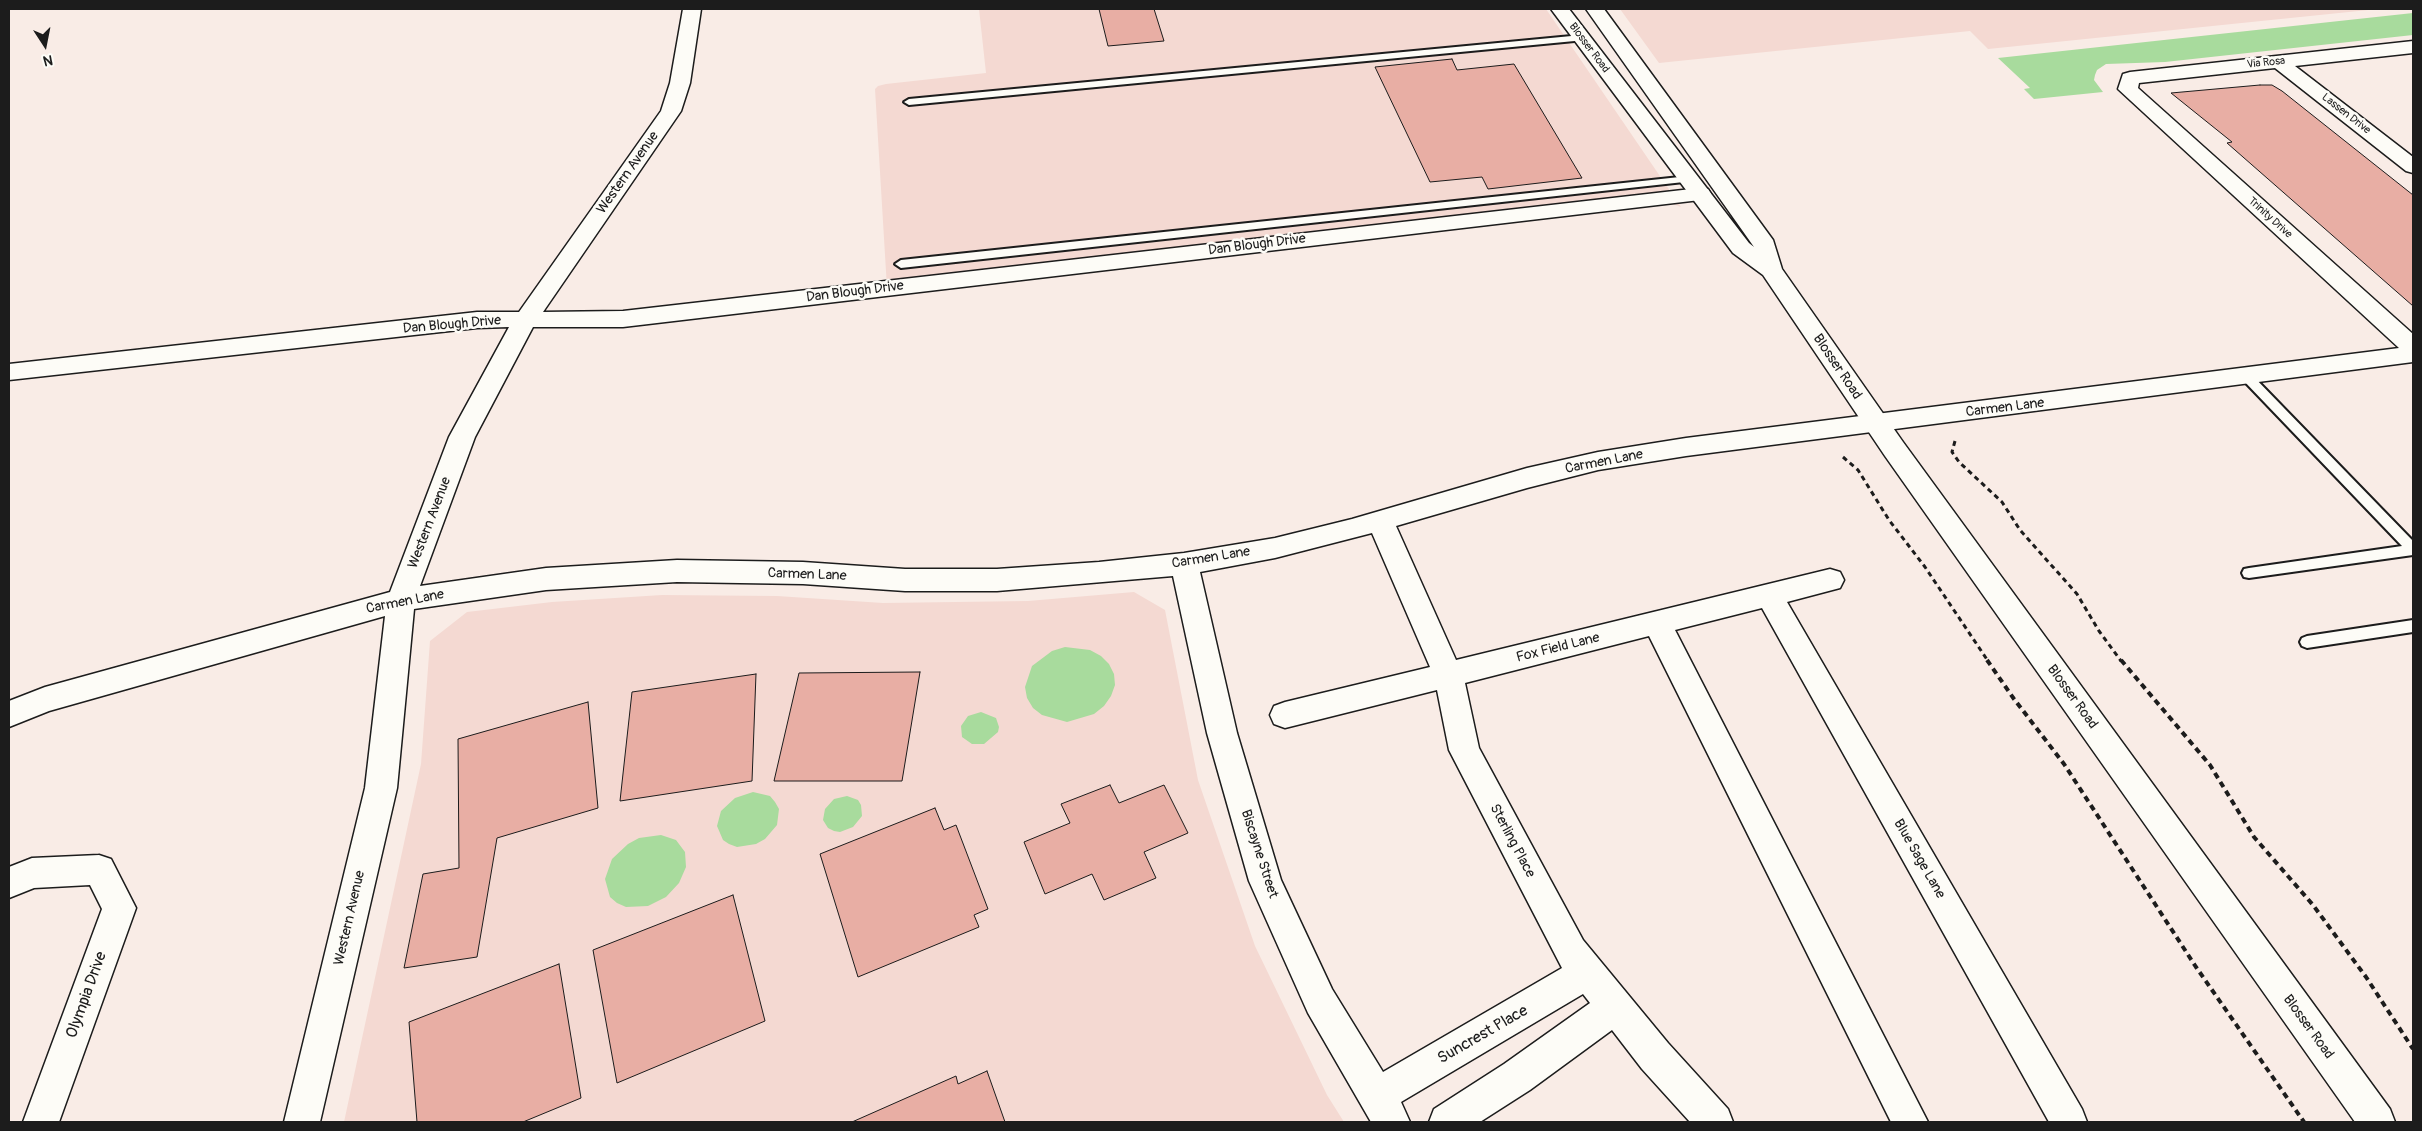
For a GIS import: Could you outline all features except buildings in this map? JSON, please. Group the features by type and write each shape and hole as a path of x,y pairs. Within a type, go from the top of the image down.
{"street":[{"name":"Western Avenue","path":"302,1122 382,788 401,600 462,437 525,320 671,111 680,83 692,9"},
{"name":"Blosser Road","path":"1560,9 1741,248 1771,270 1876,424 2376,1122"},
{"name":"Blosser Road","path":"1595,9 1765,246 1771,270"},
{"name":"Via Rosa","path":"2128,90 2130,78 2413,47"},
{"name":"Lassen Drive","path":"2279,62 2413,167"},
{"name":"Trinity Drive","path":"2128,90 2413,347"},
{"name":"Dan Blough Drive","path":"9,372 477,320 623,319 1694,186"},
{"name":"Carmen Lane","path":"9,714 45,700 401,600 546,579 677,571 803,573 905,580 997,580 1099,573 1184,564 1275,548 1380,521 1527,478 1598,461 1686,447 2247,377 2413,354"},
{"name":"Sterling Place","path":"1380,521 1448,674 1464,750 1571,952 1655,1056 1715,1122"},
{"name":"Biscayne Street","path":"1184,564 1222,733 1265,882 1320,1001 1385,1109"},
{"name":"Fox Field Lane","path":"1285,715 1830,580"},
{"name":"Blue Sage Lane","path":"1769,595 2069,1122"},
{"path":"1657,623 1910,1122"},
{"name":"Olympia Drive","path":"9,883 32,873 99,870 119,908 41,1122"},
{"name":"Suncrest Place","path":"1385,1109 1587,972"},
{"path":"1447,1122 1517,1077 1615,1006"}],"lane":[{"path":"909,102 1582,38"},
{"path":"901,264 1694,186"},
{"path":"2247,377 2413,549"},
{"path":"2250,573 2413,549"},
{"path":"2307,642 2413,626"}],"path":[{"path":"1955,441 1952,452 1959,462 2002,502 2020,530 2073,590 2099,631 2133,676 2210,765 2254,837 2313,905 2366,977 2413,1050"},
{"path":"1843,457 1858,470 1889,520 1925,567 2014,699 2064,764 2191,959 2304,1122"}],"shaded area":[{"path":"979,9 1546,9 1681,207 1667,202 887,288 875,89 886,84 986,73"},
{"path":"1620,9 2378,9 1988,49 1970,31 1659,63"},
{"path":"1134,592 1165,610 1198,780 1255,946 1327,1095 1344,1122 344,1122 421,764 430,641 467,612 552,602 662,595 777,596 883,603 1028,601"}],"green space":[{"path":"2413,13 2413,35 2165,62 2106,64 2097,70 2094,80 2103,92 2034,99 2024,89 2030,88 1998,58"},
{"path":"1065,647 1090,650 1101,656 1109,664 1114,674 1115,685 1111,696 1104,706 1094,714 1067,722 1042,715 1033,708 1027,698 1025,687 1032,666 1052,651"},
{"path":"981,712 996,718 999,727 998,732 984,744 972,744 962,737 961,726 968,716"},
{"path":"753,792 770,796 775,802 779,809 777,825 765,839 756,844 737,847 723,840 717,826 721,811 735,798"},
{"path":"847,796 858,800 861,805 862,816 853,827 840,832 834,831 828,828 823,820 825,809 834,799"},
{"path":"661,835 676,840 685,852 686,867 679,883 666,897 648,906 626,907 617,903 610,897 605,879 612,859 628,844 639,838"}]}
